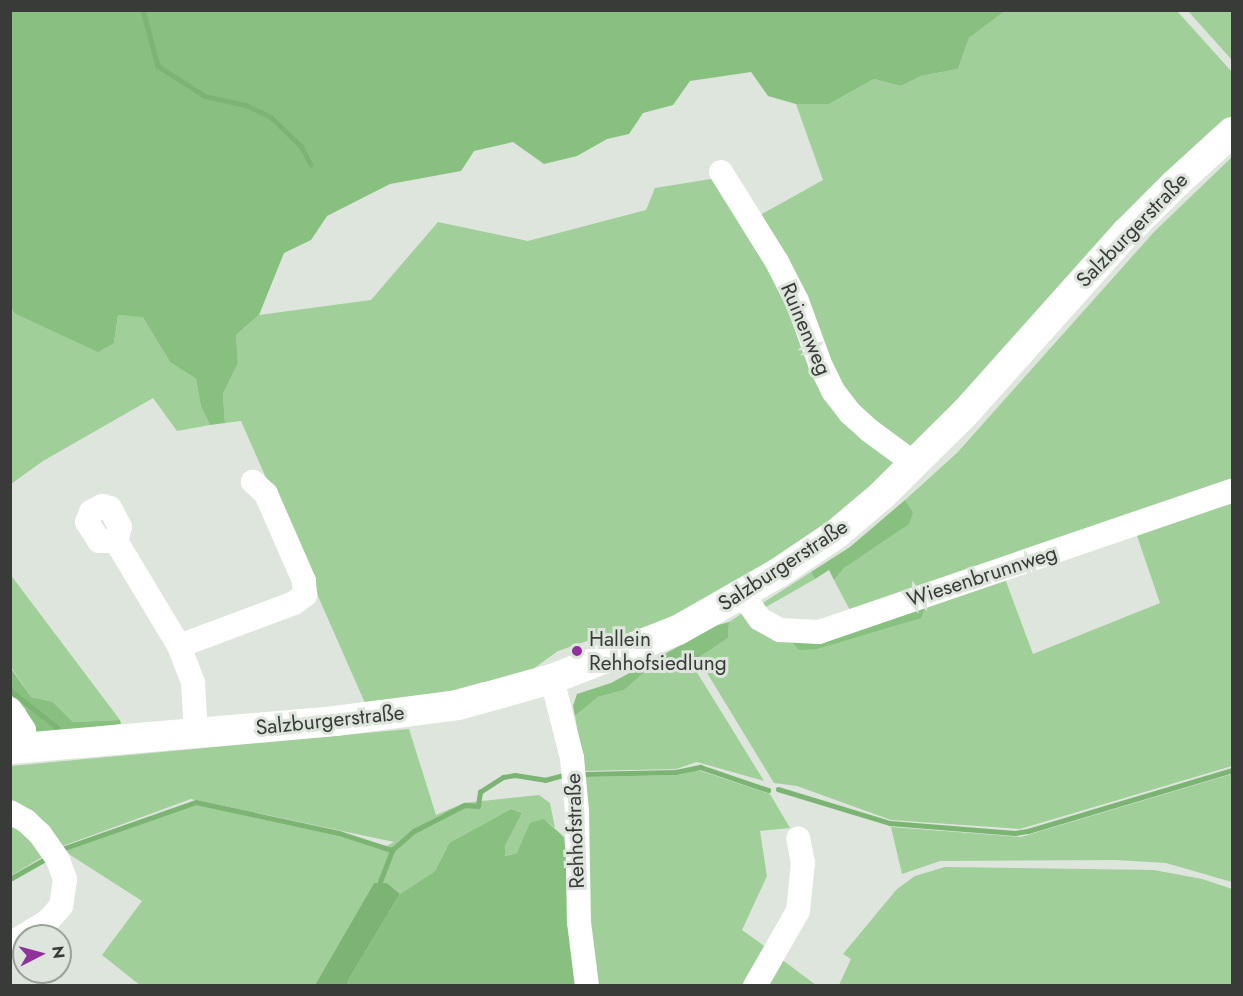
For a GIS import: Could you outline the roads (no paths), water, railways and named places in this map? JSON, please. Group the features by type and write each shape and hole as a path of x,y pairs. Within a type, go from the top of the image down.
{"main road":[{"name":"Salzburgerstraße","path":"22,743 196,723 416,712 487,698 552,679 678,630 742,595 836,534 915,464 965,414 1127,232 1175,184 1233,132"}],"street":[{"name":"Ruinenweg","path":"721,172 792,291 833,391 850,413 870,431 915,464"},
{"path":"179,646 294,603 305,595 304,581 266,494 254,482"},
{"name":"Wiesenbrunnweg","path":"742,595 760,619 780,630 819,632 1233,491"},
{"path":"116,541 179,646 193,683 196,723"},
{"name":"Rehhofstraße","path":"552,679 572,758 579,922 587,986"},
{"path":"10,709 22,743"},
{"path":"10,812 26,821 54,853 65,879 61,906 48,921 10,944"},
{"path":"755,986 798,910 803,863 798,838"}],"waterway":[{"path":"143,10 158,66 205,96 246,105 271,117 301,146 311,164"},
{"path":"10,690 58,728"},
{"path":"584,774 676,772 700,767 768,790"},
{"path":"778,789 890,823 1015,833 1232,770"},
{"path":"378,887 392,850 414,831 445,815 465,805 478,806 480,792 503,777 515,775 545,780 564,775"},
{"path":"59,850 196,802 339,833 392,850"},
{"path":"10,879 47,858"}],"place":[{"name":"Hallein Rehhofsiedlung","path":"577,651"}]}
